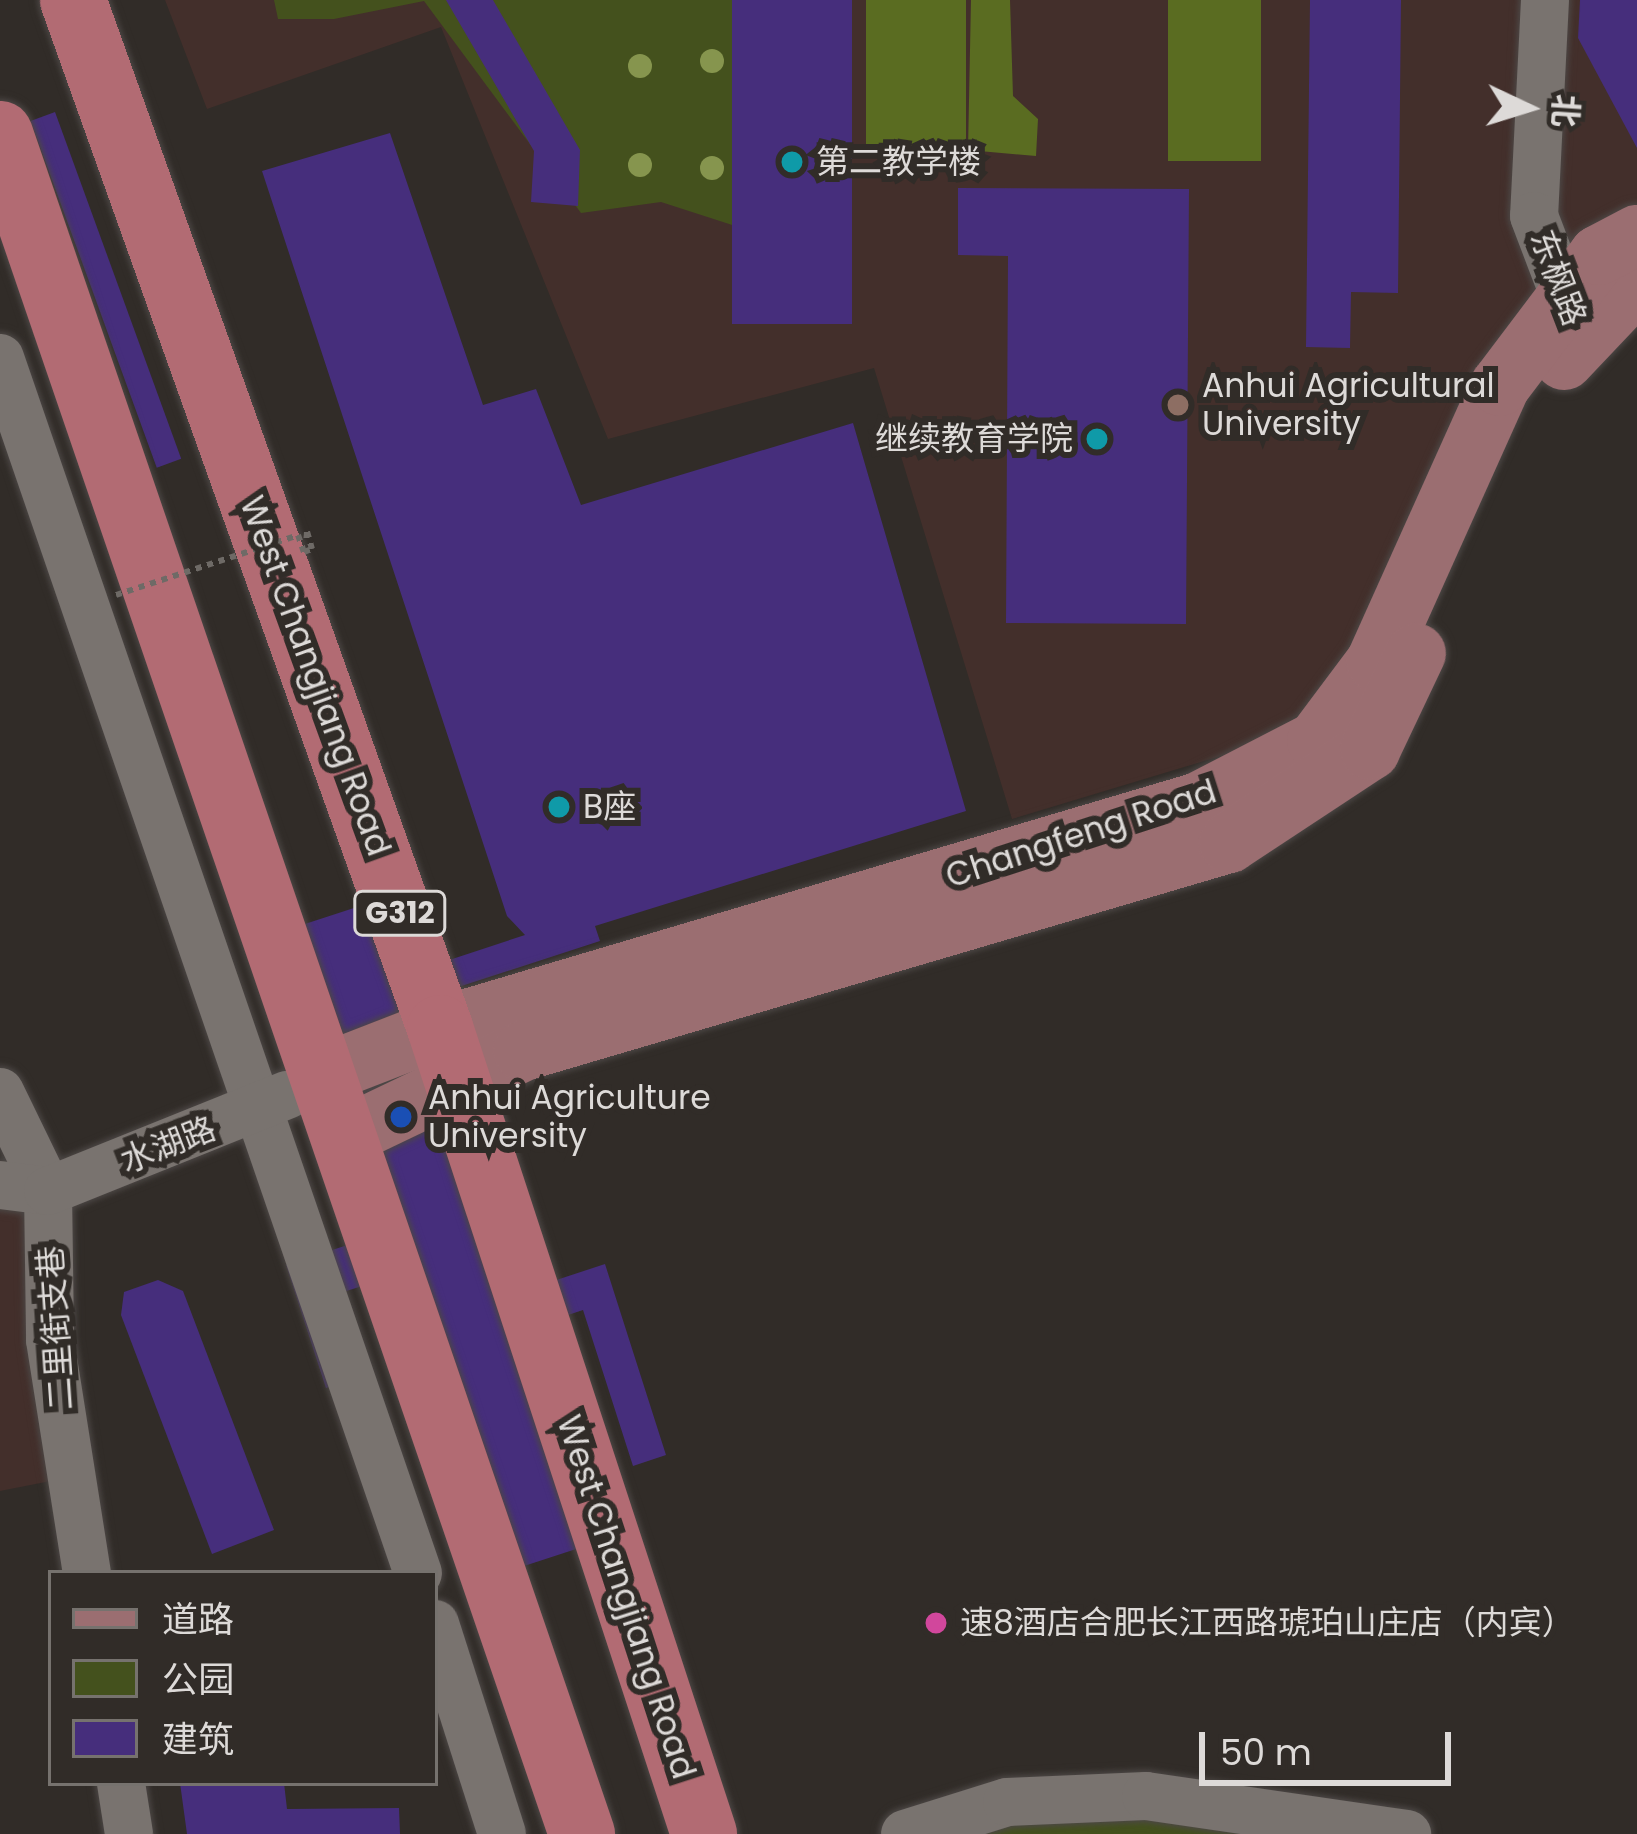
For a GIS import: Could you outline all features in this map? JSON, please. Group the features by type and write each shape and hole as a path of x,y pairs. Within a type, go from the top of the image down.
{"highway":[{"name":"West Changjiang Road","path":"73,0 457,1052 704,1834"},
{"path":"0,134 328,1072 582,1834"}],"main road":[{"name":"Changfeng Road","path":"328,1072 457,1052 523,1051 1229,843 1370,750 1573,321 1599,256 1637,235"},
{"name":"Changfeng Road","path":"1573,321 1637,283"},
{"name":"Changfeng Road","path":"348,1135 457,1052"}],"street":[{"path":"102,0 725,1834"},
{"name":"东枫路","path":"1545,0 1534,216 1573,321"},
{"path":"0,358 262,1108 417,1570"},
{"name":"水湖路","path":"0,1185 48,1191 262,1108 328,1072"},
{"name":"二里街支巷","path":"0,1092 48,1191 50,1340 87,1570"},
{"path":"438,1633 502,1834"},
{"path":"121,1786 129,1834"},
{"path":"905,1834 1007,1802 1147,1796 1408,1834"}],"path":[{"path":"116,595 298,535 304,552 312,549 307,532 306,544"}],"shaded area":[{"name":"Anhui Agricultural University","path":"165,0 1637,0 1637,212 1587,240 1525,302 1352,646 1302,713 1244,749 1012,819 874,368 608,439 441,27 207,109"},
{"path":"0,1185 48,1191 71,1477 0,1491"}],"green space":[{"path":"274,0 757,0 757,233 661,202 581,213 424,1 334,19 278,19"},
{"path":"866,0 966,0 966,150 866,150"},
{"path":"971,0 1010,0 1013,96 1038,119 1036,156 968,150"},
{"path":"1168,0 1261,0 1261,161 1168,161"},
{"path":"1007,1802 1407,1834 905,1834"}],"building":[{"path":"446,0 493,0 580,150 578,206 531,202 534,151"},
{"name":"第二教学楼","path":"732,0 852,0 852,324 732,324"},
{"path":"1310,0 1401,0 1398,293 1351,292 1350,348 1306,347"},
{"path":"1580,0 1637,0 1637,148 1578,38"},
{"path":"55,112 181,459 157,468 31,121"},
{"path":"390,133 483,405 536,389 581,505 853,423 966,811 595,926 600,941 437,994 532,1288 605,1264 666,1455 633,1466 583,1310 544,1323 613,1537 475,1582 378,1281 337,1294 364,1376 326,1388 286,1265 366,1239 268,936 400,893 425,968 525,935 507,916 262,171"},
{"name":"继续教育学院","path":"958,188 1189,189 1186,624 1006,623 1008,256 958,255"},
{"path":"158,1280 183,1291 274,1530 212,1554 121,1315 124,1292"},
{"path":"180,1786 284,1786 287,1809 399,1808 400,1834 187,1834"}],"place":[{"name":"第二教学楼","path":"792,162"},
{"name":"Anhui Agricultural University","path":"1178,405"},
{"name":"继续教育学院","path":"1097,439"},
{"name":"B座","path":"559,807"},
{"name":"Anhui Agriculture University","path":"401,1117"},
{"name":"速8酒店合肥长江西路琥珀山庄店（内宾）","path":"936,1623"}]}
